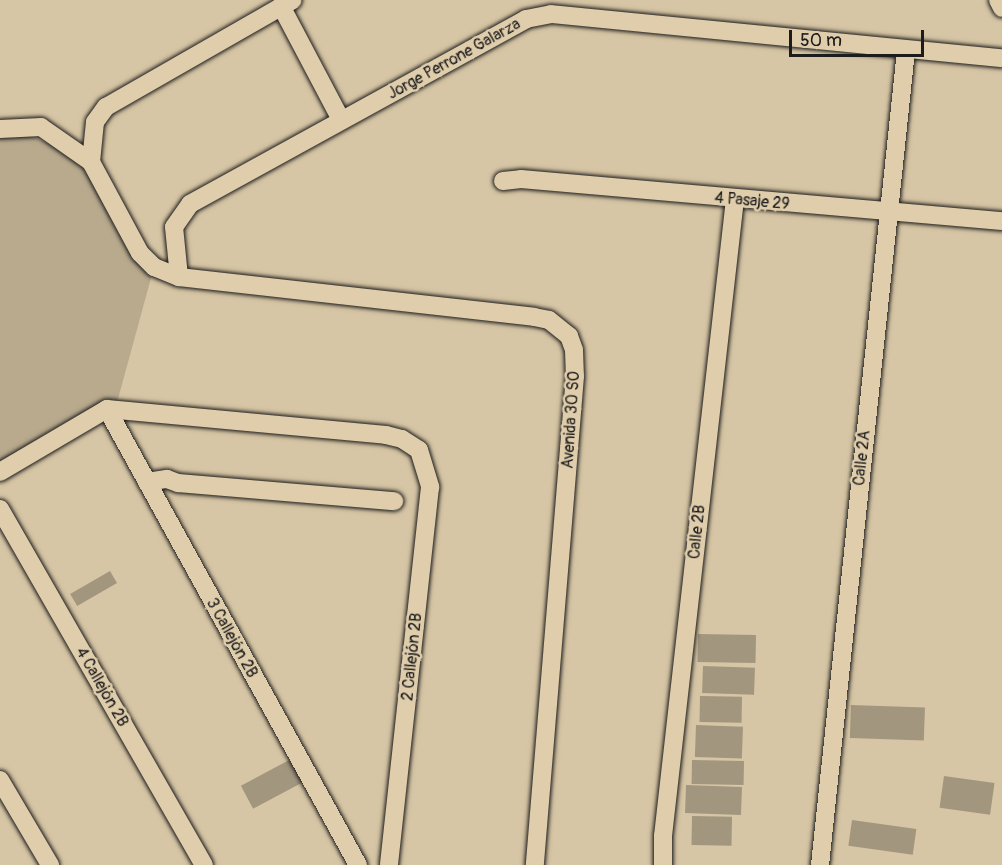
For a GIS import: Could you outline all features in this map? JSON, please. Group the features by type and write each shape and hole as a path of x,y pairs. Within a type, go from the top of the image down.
{"street":[{"path":"998,0 1002,8"},
{"path":"92,162 95,122 106,106 287,3 341,120"},
{"name":"Jorge Perrone Galarza","path":"179,277 174,227 182,210 526,19 551,14 906,51 1002,58"},
{"name":"Calle 2A","path":"820,865 906,51"},
{"path":"0,129 41,127 92,162"},
{"name":"Avenida 30 SO","path":"92,162 140,253 154,267 179,277 534,317 549,320 569,336 574,350 575,376 535,865"},
{"name":"4 Pasaje 29","path":"503,181 521,179 888,214 1002,220"},
{"name":"Calle 2B","path":"663,865 663,836 735,199"},
{"path":"0,472 107,409"},
{"name":"2 Callejón 2B","path":"107,409 386,435 402,439 419,450 430,487 389,865"},
{"name":"3 Callejón 2B","path":"107,409 358,865"},
{"path":"147,482 167,479 178,483 394,501"},
{"path":"157,503 178,483"},
{"name":"4 Callejón 2B","path":"0,509 204,865"},
{"path":"0,780 50,865"}],"shaded area":[{"path":"12,128 91,162 154,267 115,410 0,473 0,132"}],"building":[{"path":"110,571 117,583 77,606 70,594"},
{"path":"698,634 756,635 756,663 698,662"},
{"path":"703,666 755,668 754,695 702,693"},
{"path":"700,696 742,697 742,723 700,722"},
{"path":"851,705 925,708 924,741 850,738"},
{"path":"696,725 743,727 742,759 695,757"},
{"path":"293,758 305,781 253,809 241,786"},
{"path":"692,760 744,761 744,785 692,784"},
{"path":"944,776 995,783 990,815 940,808"},
{"path":"686,785 742,787 741,815 685,813"},
{"path":"692,816 732,817 731,846 691,845"},
{"path":"852,820 916,829 913,855 848,846"}]}
